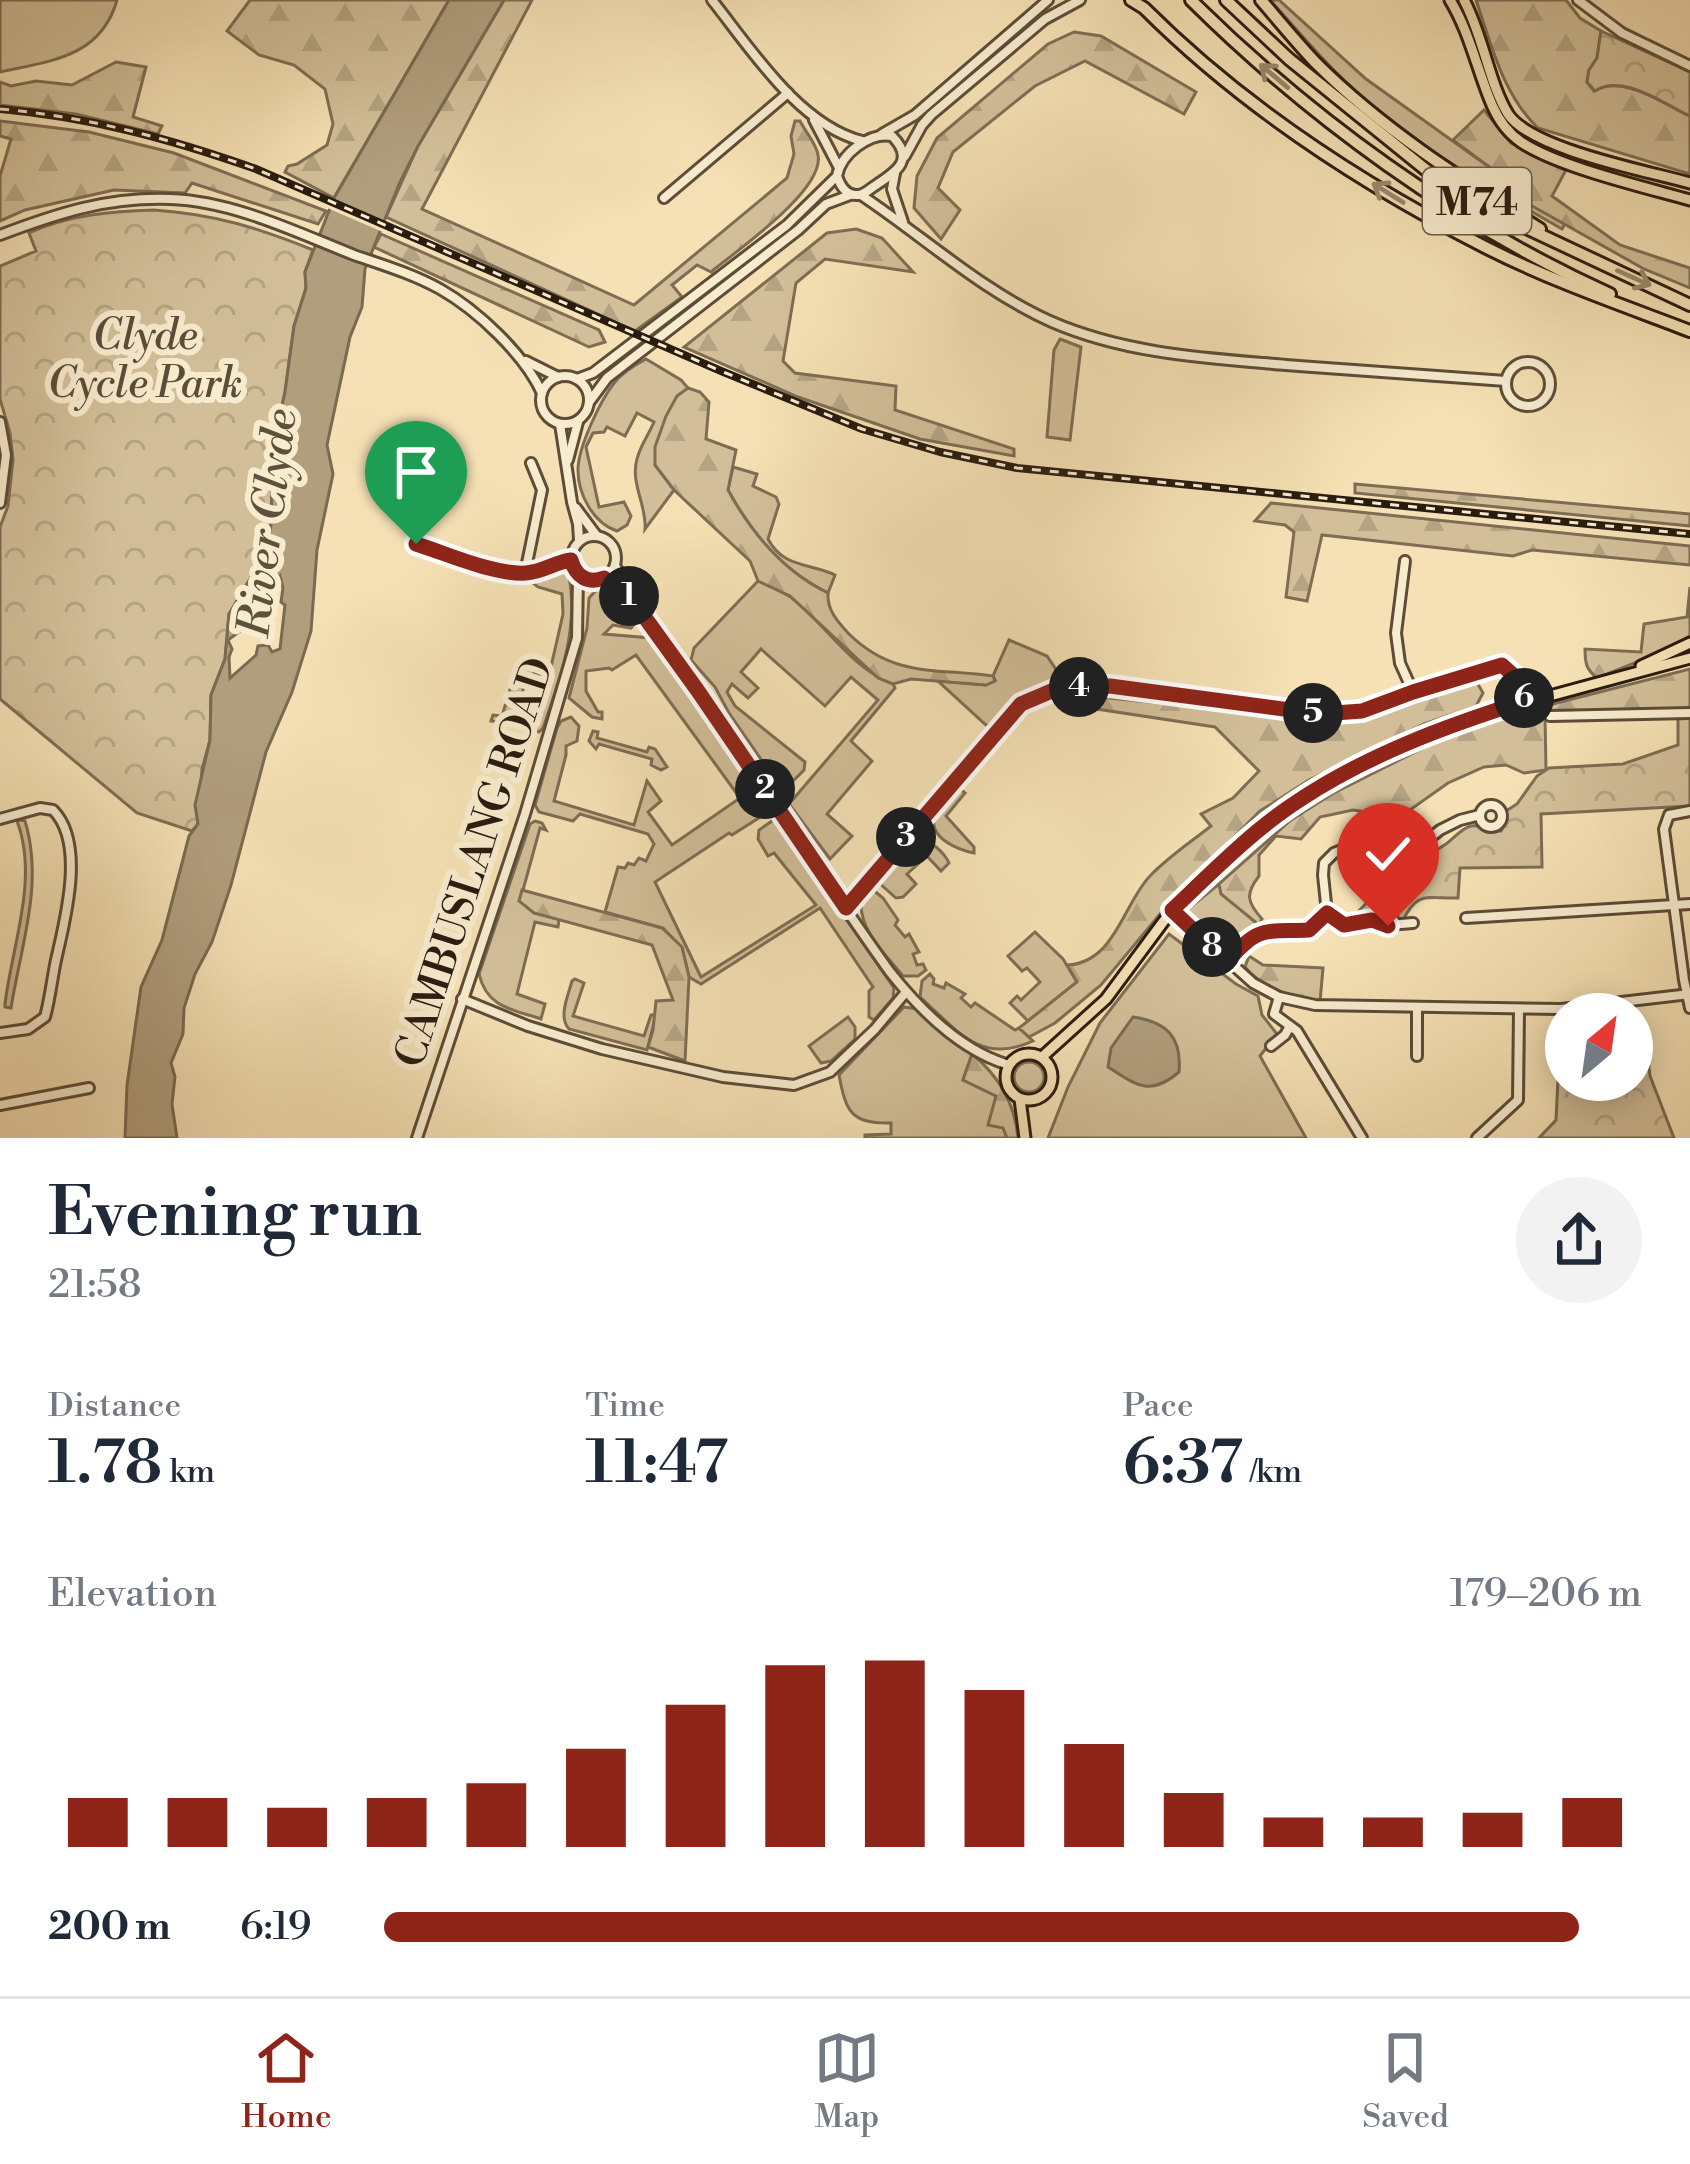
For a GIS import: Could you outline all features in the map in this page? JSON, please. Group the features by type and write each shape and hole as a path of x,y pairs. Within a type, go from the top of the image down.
{"highway":[{"name":"M74","path":"1131,0 1231,86 1406,205 1491,250 1690,330"},
{"name":"M74","path":"1191,0 1330,122 1400,173 1489,230 1690,330"},
{"name":"M74","path":"1226,0 1430,173 1507,219 1690,304"},
{"name":"M74","path":"1261,0 1316,63 1387,126 1456,176 1587,258"}],"main road":[{"path":"1450,0 1492,106 1511,134 1572,164 1690,200"},
{"path":"1464,0 1500,96 1519,128 1551,144 1690,184"},
{"path":"1614,677 1690,646"},
{"path":"1042,1057 1106,999 1172,910 1296,802 1376,755 1525,701 1690,658"},
{"path":"1020,1099 1036,1100 1048,1091 1052,1069 1042,1057 1028,1054 1009,1065 1006,1081 1020,1099 1025,1138"}],"street":[{"path":"712,0 788,93 845,137 864,142"},
{"path":"519,357 558,377 577,379 593,373 787,224 864,142 915,115 1048,0"},
{"path":"566,467 579,421 607,378 826,204 856,195 895,172 931,115 1045,20 1080,0"},
{"path":"1578,0 1622,33 1690,66"},
{"path":"664,198 788,93"},
{"path":"812,115 841,187 904,224 986,284 1051,321 1145,350 1506,381"},
{"path":"881,134 898,142 903,161"},
{"path":"895,172 892,188 904,224"},
{"path":"0,235 63,211 117,200 174,199 223,207 439,289 491,328 519,357 542,393 547,417 560,424 579,421"},
{"path":"1530,362 1542,368 1550,384 1542,400 1525,406 1513,400 1506,381 1516,365 1530,362"},
{"path":"542,393 558,377"},
{"path":"577,379 590,401"},
{"path":"0,422 6,455 0,502"},
{"path":"560,424 578,524 579,541 571,560 578,574 628,594"},
{"path":"525,573 542,490 532,463"},
{"path":"572,502 597,536 613,547 628,594 906,992 975,1051 1009,1065"},
{"path":"579,541 597,536"},
{"path":"416,544 513,573 542,572 571,560"},
{"path":"1405,561 1396,633 1400,663 1413,692"},
{"path":"599,579 615,565"},
{"name":"CAMBUSLANG ROAD","path":"416,1138 525,814 578,638 578,574"},
{"name":"CAMBUSLANG ROAD","path":"578,604 599,579"},
{"path":"846,908 1021,704 1061,687 1110,686 1321,714 1362,711 1502,665 1513,675 1525,701"},
{"path":"1550,716 1690,712"},
{"path":"0,819 40,808 53,810 64,823 72,869 45,1017 28,1029 0,1033"},
{"path":"1690,811 1672,813 1664,824 1690,1008"},
{"path":"1412,923 1388,926 1372,920 1344,925 1327,913 1324,862 1351,846 1400,857 1440,830 1480,815"},
{"path":"1466,918 1690,904"},
{"path":"1172,910 1253,983 1279,997 1315,1005 1561,1009 1689,994"},
{"path":"1227,962 1246,940 1269,929 1309,930 1327,913"},
{"path":"463,999 602,1049 723,1077 794,1085 830,1072 906,992"},
{"path":"1279,997 1274,1013 1297,1031 1362,1138"},
{"path":"1417,1008 1417,1056"},
{"path":"1477,1138 1518,1100 1519,1010"},
{"path":"1271,1046 1290,1026"},
{"path":"0,1105 88,1088"}],"green space":[{"path":"0,0 117,0 99,34 86,45 55,59 0,72"},
{"path":"250,0 449,0 334,198 285,172 327,145 333,124 325,89 294,65 259,55 227,31"},
{"path":"504,0 532,0 422,209 634,305 787,178 795,121 800,121 817,151 816,169 794,202 711,272 697,265 672,285 682,297 635,331 386,217 418,146"},
{"path":"1270,0 1279,0 1366,79 1499,174 1496,185 1565,224 1562,229 1457,167 1383,115"},
{"path":"1476,0 1566,0 1580,18 1601,31 1587,82 1594,91 1630,88 1690,116 1690,174 1538,128 1507,85"},
{"path":"1601,31 1690,72 1690,116 1630,88 1606,86 1595,91 1587,82"},
{"path":"1074,32 1101,36 1196,92 1184,114 1085,61 1035,86 953,152 938,188 960,210 941,239 914,208 917,176 937,138 1048,44"},
{"path":"116,62 146,67 133,117 162,126 158,134 76,114 0,105 0,82 72,85"},
{"path":"1484,110 1511,143 1566,170 1552,196 1620,245 1690,268 1690,288 1644,269 1495,185 1499,174 1453,140"},
{"path":"0,121 89,132 174,153 326,211 318,224 192,183 185,193 114,190 25,210 0,221 0,176 11,139 0,136"},
{"name":"Clyde Cycle Park","path":"154,210 236,223 313,250 273,448 266,552 229,614 225,659 211,695 198,824 192,831 137,813 0,699 0,527 8,506 13,460 0,399 0,266 36,251 29,233 44,227 91,215"},
{"path":"856,229 882,238 913,272 825,259 796,283 783,361 795,373 896,386 895,410 1014,449 1014,456 920,439 798,397 684,347 827,233"},
{"path":"381,234 599,330 605,342 589,347 374,247"},
{"path":"1060,339 1081,347 1070,440 1047,437 1054,350"},
{"path":"646,359 688,388 669,413 655,465 674,490 645,529 635,468 654,422 637,413 625,436 607,427 593,433 586,447 599,507 624,502 631,516 617,531 588,506 579,479 579,460 609,390"},
{"path":"688,388 709,402 706,439 736,450 728,490 747,522 783,562 828,593 831,610 849,634 899,665 993,676 995,681 986,685 911,679 893,684 878,678 790,596 758,581 750,561 674,490 655,465 655,447 666,416 677,396"},
{"path":"733,467 757,474 753,486 776,497 779,504 768,539 774,548 789,560 835,575 828,593 782,562 747,522 728,490"},
{"path":"1355,484 1690,514 1690,526 1355,493"},
{"path":"1271,503 1690,546 1690,565 1532,550 1513,556 1322,535 1307,601 1286,597 1294,532 1285,525 1255,521"},
{"path":"561,569 569,576 570,634 543,728 539,732 518,724 536,712 546,679 534,672 527,676 518,707 523,709 506,723 491,721 493,715 502,716 518,663 550,671 563,614 562,594 529,580"},
{"path":"758,581 792,598 864,668 895,688 851,741 872,761 827,814 852,836 830,859 789,804 878,700 851,677 825,706 761,649 741,672 758,688 748,698 732,684 727,692 735,706 805,762 804,770 783,791 715,687 691,660 694,648"},
{"path":"599,587 619,594 637,620 631,628 613,625 604,634 651,638 769,804 765,814 655,882 701,977 816,905 774,853 768,856 758,839 759,830 778,821 894,988 893,998 874,1020 869,1017 873,987 820,908 701,984 689,977 682,948 663,928 605,912 618,867 634,865 639,858 646,861 654,844 648,834 580,814 573,821 539,812 535,805 557,728 571,717 579,726 577,741 566,746 554,801 634,825 647,781 661,801 648,812 672,845 740,798 636,655 612,670 586,671 586,691 602,719 592,717 569,698 587,628 589,598"},
{"path":"1690,587 1690,636 1597,678 1590,672 1585,649 1641,652 1644,624 1687,617"},
{"path":"1009,640 1047,656 1057,671 1046,687 995,726 986,725 938,681 986,685 995,680"},
{"path":"1690,669 1690,710 1545,714 1546,770 1524,773 1506,765 1484,767 1448,783 1400,817 1353,810 1320,817 1301,839 1276,836 1259,855 1259,876 1250,893 1262,919 1259,925 1221,894 1219,884 1291,820 1447,736"},
{"path":"1475,679 1483,693 1476,706 1424,724 1309,780 1260,811 1175,896 1101,985 1055,1023 1029,1037 1019,1028 1077,982 1067,965 1096,954 1150,876 1211,826 1201,814 1233,798 1259,771 1215,727 1077,706 1069,694 1279,715 1323,725 1365,718"},
{"path":"1690,717 1690,806 1541,814 1542,867 1460,868 1458,898 1419,900 1403,920 1389,911 1353,917 1394,874 1397,864 1435,851 1471,826 1501,831 1506,811 1549,768 1623,764 1678,745 1678,719"},
{"path":"593,731 598,732 597,738 647,752 649,747 655,749 667,767 661,770 651,765 652,759 599,744 596,749 589,741"},
{"path":"960,789 965,793 946,816 974,847 974,853 947,842 934,825 938,810"},
{"path":"21,820 30,845 32,891 11,1008 5,1004 25,889 17,821"},
{"path":"535,821 546,830 540,828 520,901 534,913 559,919 558,927 535,922 517,994 545,1004 541,1019 494,1001 479,974 530,824"},
{"path":"920,838 949,863 941,871 927,856 907,874 916,884 896,898 879,883"},
{"path":"1219,884 1222,894 1259,925 1233,950 1225,951 1189,916 1188,909"},
{"path":"522,890 662,928 682,947 689,977 685,1061 648,1047 656,1001 673,1000 652,945 534,913 519,901"},
{"path":"873,890 919,952 913,954 917,965 923,964 926,970 918,976 903,976 869,933 861,903"},
{"path":"1035,932 1063,959 1077,982 1028,1021 1010,1003 1017,996 1021,1000 1040,982 1008,956"},
{"path":"1169,934 1258,996 1262,1015 1277,1034 1260,1056 1306,1138 1048,1138 1100,1023"},
{"path":"1249,956 1263,965 1323,968 1320,1002 1289,995 1260,981 1245,967"},
{"path":"930,974 933,984 944,988 946,983 965,994 961,998 971,1007 975,1003 1033,1041 998,1049 971,1041 920,997 922,981"},
{"path":"575,979 584,983 573,1016 644,1036 651,1015 656,1015 647,1050 569,1029 564,1012"},
{"path":"904,1007 918,1009 972,1054 963,1080 996,1096 1007,1138 865,1138 891,1134 891,1123 867,1121 853,1113 839,1075"},
{"path":"848,1017 855,1027 855,1039 831,1061 821,1063 809,1046"},
{"path":"972,1054 1004,1091 1018,1138 1007,1138 1003,1128 988,1125 996,1096 963,1080"},
{"path":"1029,1062 1040,1066 1044,1077 1040,1088 1029,1092 1018,1088 1014,1077 1018,1066"},
{"path":"1653,1084 1674,1138 1539,1138 1556,1120 1557,1101 1653,1101"}],"shaded area":[{"name":"River Clyde","path":"449,0 504,0 418,146 365,269 362,307 350,337 327,445 333,474 317,550 311,631 266,752 212,942 184,1008 183,1034 171,1063 177,1138 125,1138 141,987 162,940 189,836 198,824 195,805 210,740 211,695 225,659 229,614 267,552 273,448 294,326 306,288 305,272 334,198","holes":["280,576 280,649 272,652 268,645 258,646 256,655 230,678 228,640 260,614"]},
{"path":"1133,1017 1163,1027 1175,1041 1179,1072 1169,1080 1143,1086 1108,1067 1111,1048"}],"pier":[{"path":"328,197 389,224 385,233 325,207"}],"railway":[{"path":"0,109 130,131 256,169 721,371 862,429 940,452 1017,468 1690,534"}],"route":[{"path":"416,544 513,573 542,572 571,560 583,578 604,578 628,594 846,908 1021,704 1061,687 1110,686 1321,714 1362,711 1502,665 1513,675 1525,701 1376,755 1296,802 1172,910 1227,962 1246,940 1269,929 1309,930 1327,913 1344,925 1372,920 1388,926"}]}
